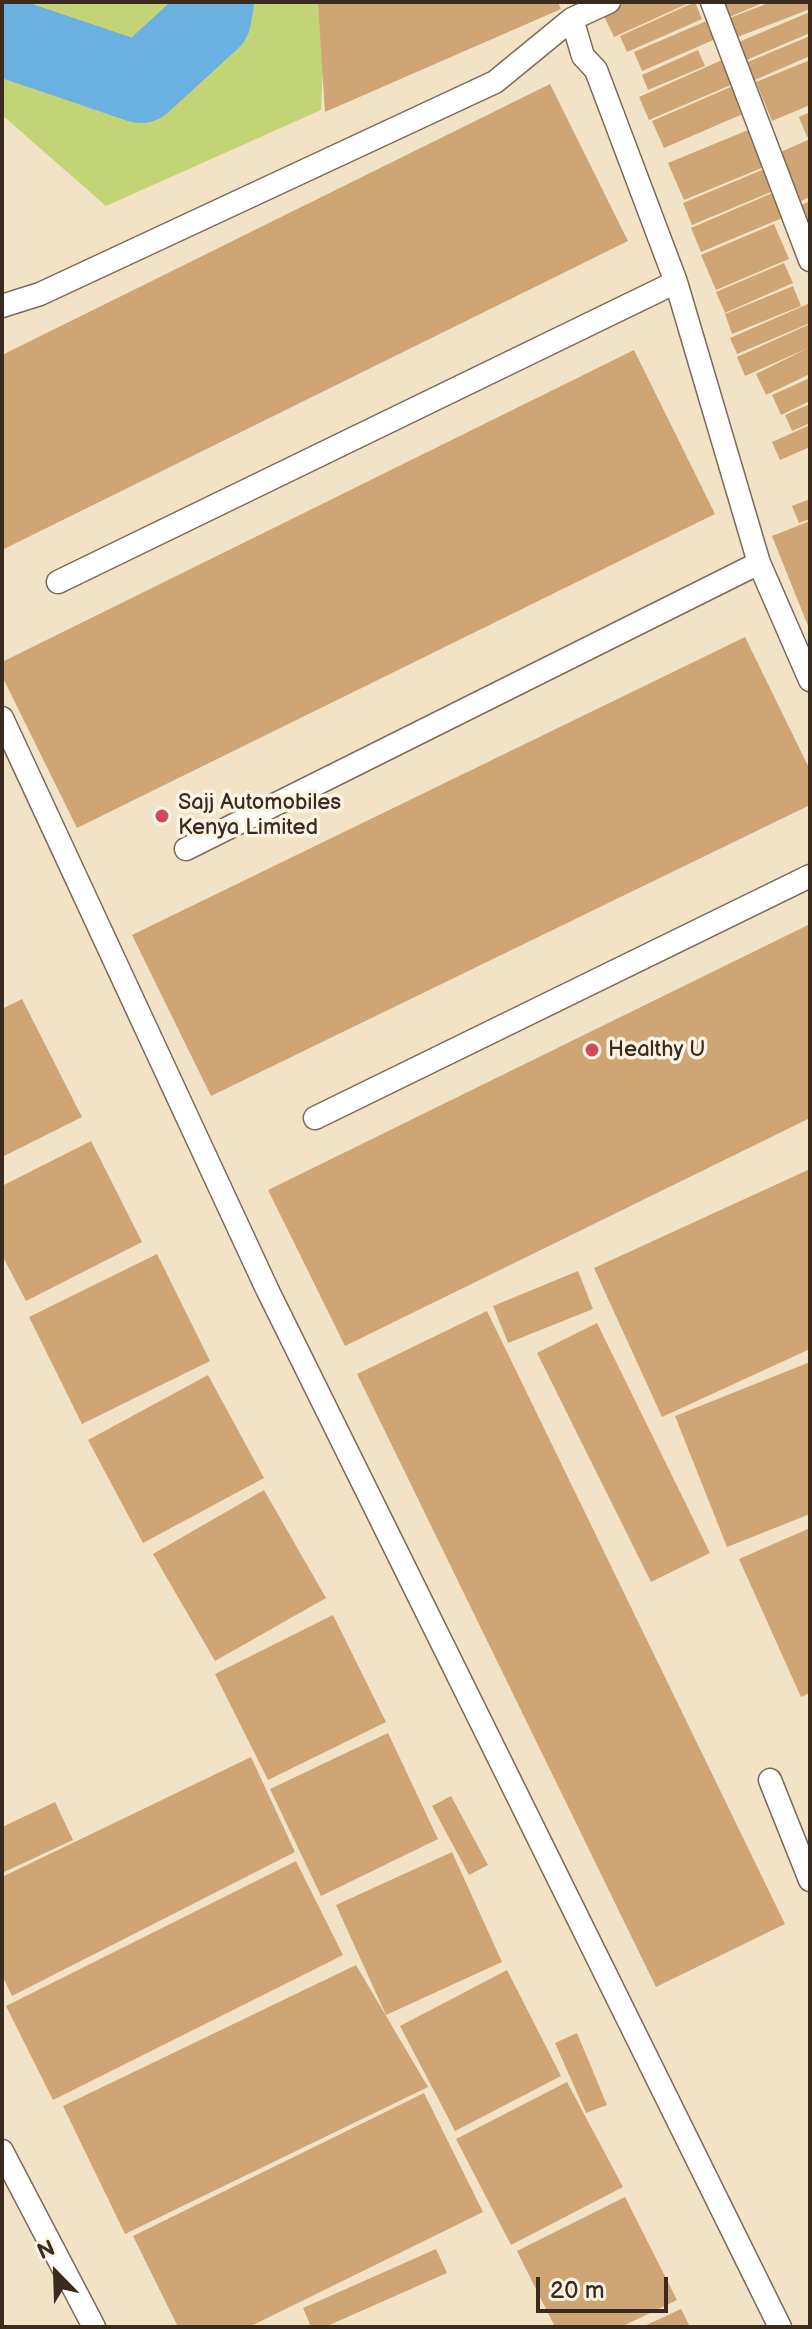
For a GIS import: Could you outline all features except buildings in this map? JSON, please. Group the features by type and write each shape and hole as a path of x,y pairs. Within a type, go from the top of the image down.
{"lane":[{"path":"2,306 40,294 495,82 572,19 609,2"},
{"path":"712,2 810,260"},
{"path":"572,19 583,56 596,70 676,282 759,563 810,680"},
{"path":"58,582 676,282"},
{"path":"186,849 759,563"},
{"path":"2,718 267,1289 780,2327"},
{"path":"315,1118 810,876"},
{"path":"770,1780 810,1880"},
{"path":"2,2151 94,2327"}],"green space":[{"path":"2,2 326,2 321,110 106,206 2,115"}],"waterway":[{"path":"2,36 141,83 211,19 214,2"}],"place":[{"name":"Sajj Automobiles Kenya Limited","path":"162,816"},
{"name":"Healthy U","path":"592,1050"}]}
